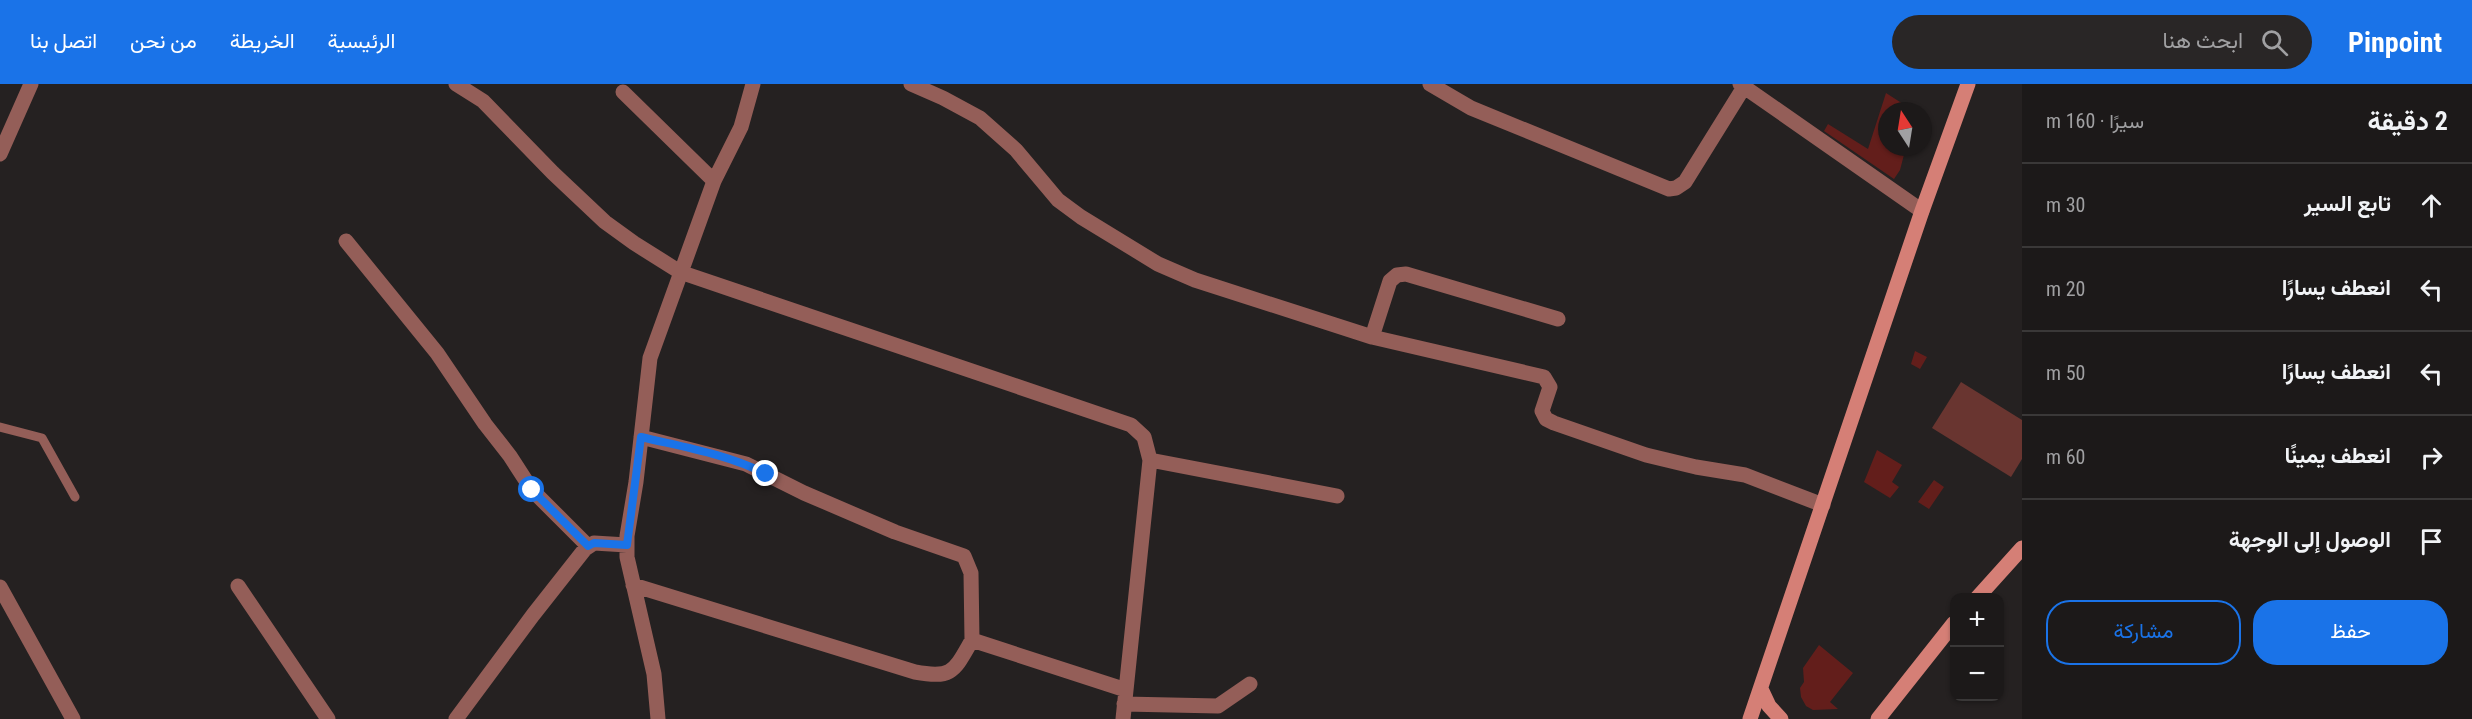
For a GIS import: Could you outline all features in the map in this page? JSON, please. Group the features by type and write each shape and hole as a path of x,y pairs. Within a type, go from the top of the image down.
{"main road":[{"path":"1750,719 1922,211 1968,84"},
{"path":"1981,593 2022,548"},
{"path":"1878,719 1950,628"},
{"path":"1761,689 1768,706 1781,719"}],"street":[{"path":"0,154 31,84"},
{"path":"456,84 483,101 605,222 680,272 1114,417 1131,425 1144,437 1150,460 1124,704"},
{"path":"658,719 654,674 633,585 627,545 651,358 714,182 741,127 753,84"},
{"path":"911,84 980,118 1016,150 1058,200 1081,217 1158,264 1195,280 1372,337 1544,377 1550,387 1542,411 1546,418 1554,423 1646,455 1696,467 1745,475 1823,506"},
{"path":"1430,84 1471,108 1669,189 1676,188 1685,182 1742,86 1922,211"},
{"path":"623,92 714,182"},
{"path":"346,240 437,353 532,490 588,546"},
{"path":"1372,337 1390,280 1397,275 1406,274 1558,319"},
{"path":"633,585 904,669 935,676 945,674 956,667 972,640 971,573 964,556 895,532 804,493 746,464 641,437"},
{"path":"1150,460 1337,496"},
{"path":"456,719 533,615 588,546 594,543 627,545"},
{"path":"238,586 328,719"},
{"path":"0,587 74,719"},
{"path":"972,640 1124,704 1218,706 1250,684"}],"lane":[{"path":"0,427 42,438 75,496"}],"shaded area":[{"path":"1961,382 2022,420 2022,459 2011,477 1932,428"}],"building":[{"path":"1886,93 1900,102 1883,102"},
{"path":"1878,118 1878,156 1904,156 1900,170 1894,179 1824,131 1828,124 1868,149"},
{"path":"1915,351 1927,357 1920,369 1911,364"},
{"path":"1877,450 1902,465 1892,482 1899,487 1890,498 1864,482"},
{"path":"1934,480 1944,487 1929,509 1918,502"},
{"path":"1819,645 1853,673 1830,702 1838,709 1813,710 1806,706 1801,697 1800,688 1804,682 1803,668"}],"route":[{"path":"532,490 567,528 588,546 594,543 627,545 641,437 729,458 766,474"}]}
